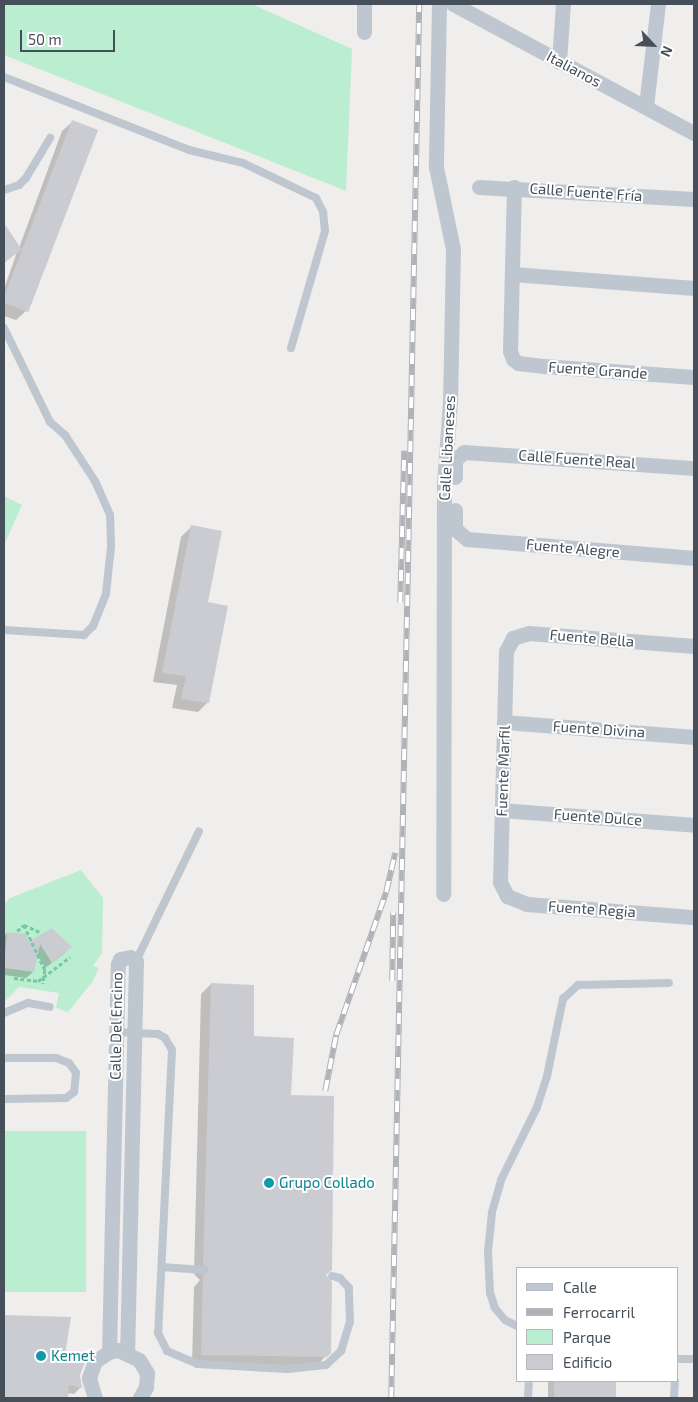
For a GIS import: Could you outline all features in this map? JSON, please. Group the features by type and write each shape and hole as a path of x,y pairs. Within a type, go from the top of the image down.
{"street":[{"path":"364,4 364,32"},
{"name":"Calle Libaneses","path":"439,4 436,167 454,256 444,483 443,894"},
{"name":"Italianos","path":"453,4 694,133"},
{"path":"559,62 563,4"},
{"path":"646,106 658,4"},
{"name":"Calle Fuente Fría","path":"478,186 694,200"},
{"path":"514,188 512,274 694,288"},
{"name":"Fuente Grande","path":"512,274 510,351 518,363 694,377"},
{"name":"Calle Fuente Real","path":"455,529 454,466 460,453 694,468"},
{"name":"Fuente Alegre","path":"455,529 467,539 694,558"},
{"name":"Fuente Bella","path":"506,659 513,638 528,633 694,646"},
{"name":"Fuente Marfil","path":"500,882 506,659"},
{"name":"Fuente Divina","path":"504,722 694,736"},
{"name":"Fuente Dulce","path":"501,810 694,825"},
{"name":"Fuente Regia","path":"500,882 507,896 527,904 694,917"},
{"name":"Calle Del Encino","path":"109,1352 118,962 127,957 136,961 127,1352"},
{"path":"96,1398 92,1395 89,1378 95,1361 109,1352 127,1352 139,1360 146,1373 146,1387 140,1398"}],"lane":[{"path":"4,77 189,150 244,163 316,198 323,212 325,231 291,348"},
{"path":"4,190 19,185 26,178 50,138"},
{"path":"4,328 50,422 65,435 95,481 110,515 111,547 106,594 93,626 84,635 4,630"},
{"path":"136,961 198,831"},
{"path":"516,1326 505,1320 495,1308 490,1293 488,1251 492,1212 501,1180 537,1107 547,1076 563,999 578,985 668,983"},
{"path":"4,1013 28,1003 50,1007"},
{"path":"116,1032 158,1034 165,1038 172,1050 158,1333 167,1351 185,1362 197,1364 287,1369 326,1364 342,1351 349,1330 350,1295 345,1283 332,1276"},
{"path":"4,1058 56,1058 70,1063 76,1073 74,1092 66,1098 4,1099"},
{"path":"162,1267 203,1270"},
{"path":"678,1359 694,1359"},
{"path":"528,1398 529,1382"},
{"path":"674,1382 674,1398"}],"path":[{"path":"17,932 24,926"},
{"path":"24,926 40,932"},
{"path":"24,926 45,970 43,984"},
{"path":"14,978 38,981 70,957"}],"green space":[{"path":"4,4 252,4 352,49 346,191 4,55"},
{"path":"4,496 22,505 4,545"},
{"path":"81,870 103,898 102,953 93,966 99,968 93,981 68,1012 56,1008 59,993 19,987 4,1002 4,904 10,898"},
{"path":"4,1131 86,1131 86,1292 4,1292"}],"building":[{"path":"72,120 98,130 28,312 4,303 4,297"},
{"path":"4,223 22,250 4,262"},
{"path":"191,525 222,531 208,602 228,606 209,703 181,699 186,676 162,673"},
{"path":"52,928 72,947 52,963 40,944 34,972 4,968 7,932 27,934 28,942"},
{"name":"Grupo Collado","path":"211,983 254,985 254,1036 294,1038 291,1095 334,1096 332,1270 326,1275 332,1282 331,1353 327,1357 201,1355 203,1276 209,1270 203,1264"},
{"name":"Kemet","path":"4,1315 71,1317 65,1355 87,1357 80,1375 82,1388 69,1385 68,1398 4,1398"},
{"path":"554,1382 616,1382 616,1398 554,1398"}],"railway":[{"path":"391,1398 419,4"},
{"path":"400,603 404,451"},
{"path":"325,1091 336,1035 386,892 395,853"},
{"path":"392,981 393,913"}],"place":[{"name":"Grupo Collado","path":"269,1183"},
{"name":"Kemet","path":"41,1356"}]}
